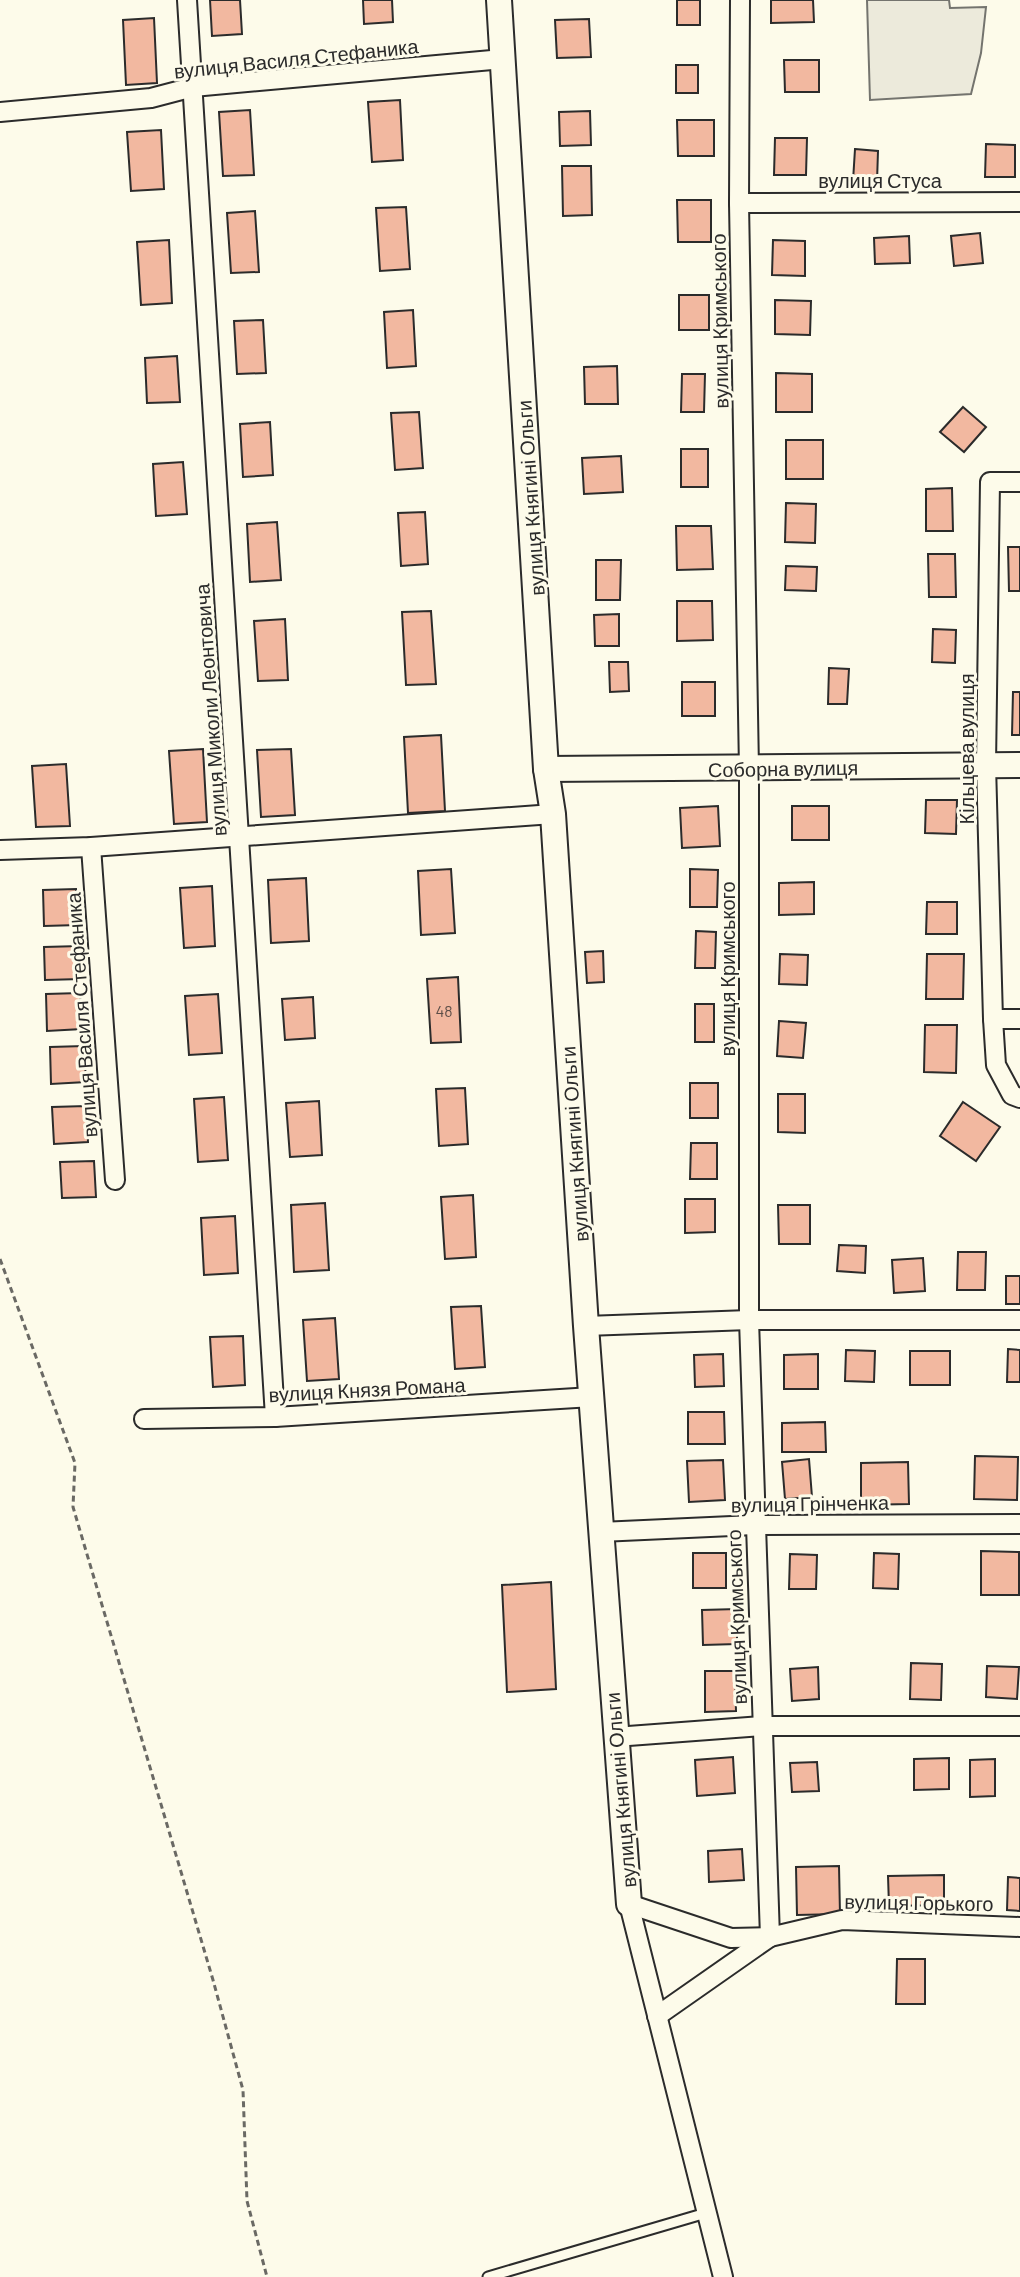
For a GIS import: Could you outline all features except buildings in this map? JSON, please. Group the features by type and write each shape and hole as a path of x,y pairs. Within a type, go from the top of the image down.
{"street":[{"name":"вулиця Миколи Леонтовича","path":"187,0 275,1417"},
{"name":"вулиця Княгині Ольги","path":"499,0 546,769 553,814 600,1532 629,1904 723,2277"},
{"name":"вулиця Кримського","path":"740,0 739,203 749,769 749,1320 770,1937"},
{"name":"вулиця Василя Стефаника","path":"0,112 151,98 193,87 503,59"},
{"name":"вулиця Стуса","path":"739,203 1020,202"},
{"name":"Кільцева вулиця","path":"1020,482 990,482 986,765 996,1065 1012,1095 1020,1098"},
{"name":"Соборна вулиця","path":"546,769 1020,765"},
{"path":"0,850 91,847 553,814"},
{"name":"вулиця Василя Стефаника","path":"91,847 115,1180"},
{"path":"993,1019 1020,1019"},
{"path":"586,1326 749,1320 1020,1320"},
{"name":"вулиця Князя Романа","path":"144,1419 275,1417 592,1397"},
{"name":"вулиця Грінченка","path":"600,1532 754,1525 1020,1524"},
{"path":"615,1737 762,1726 1020,1726"},
{"path":"629,1904 731,1938 770,1937"},
{"name":"вулиця Горького","path":"770,1937 842,1920 1020,1927"},
{"path":"657,2016 770,1937"}],"lane":[{"path":"488,2277 706,2213"}],"path":[{"path":"0,1259 75,1463 73,1507 243,2090 247,2201 267,2277"}],"shaded area":[{"path":"867,0 949,0 950,8 986,7 981,53 971,94 870,100"}]}
